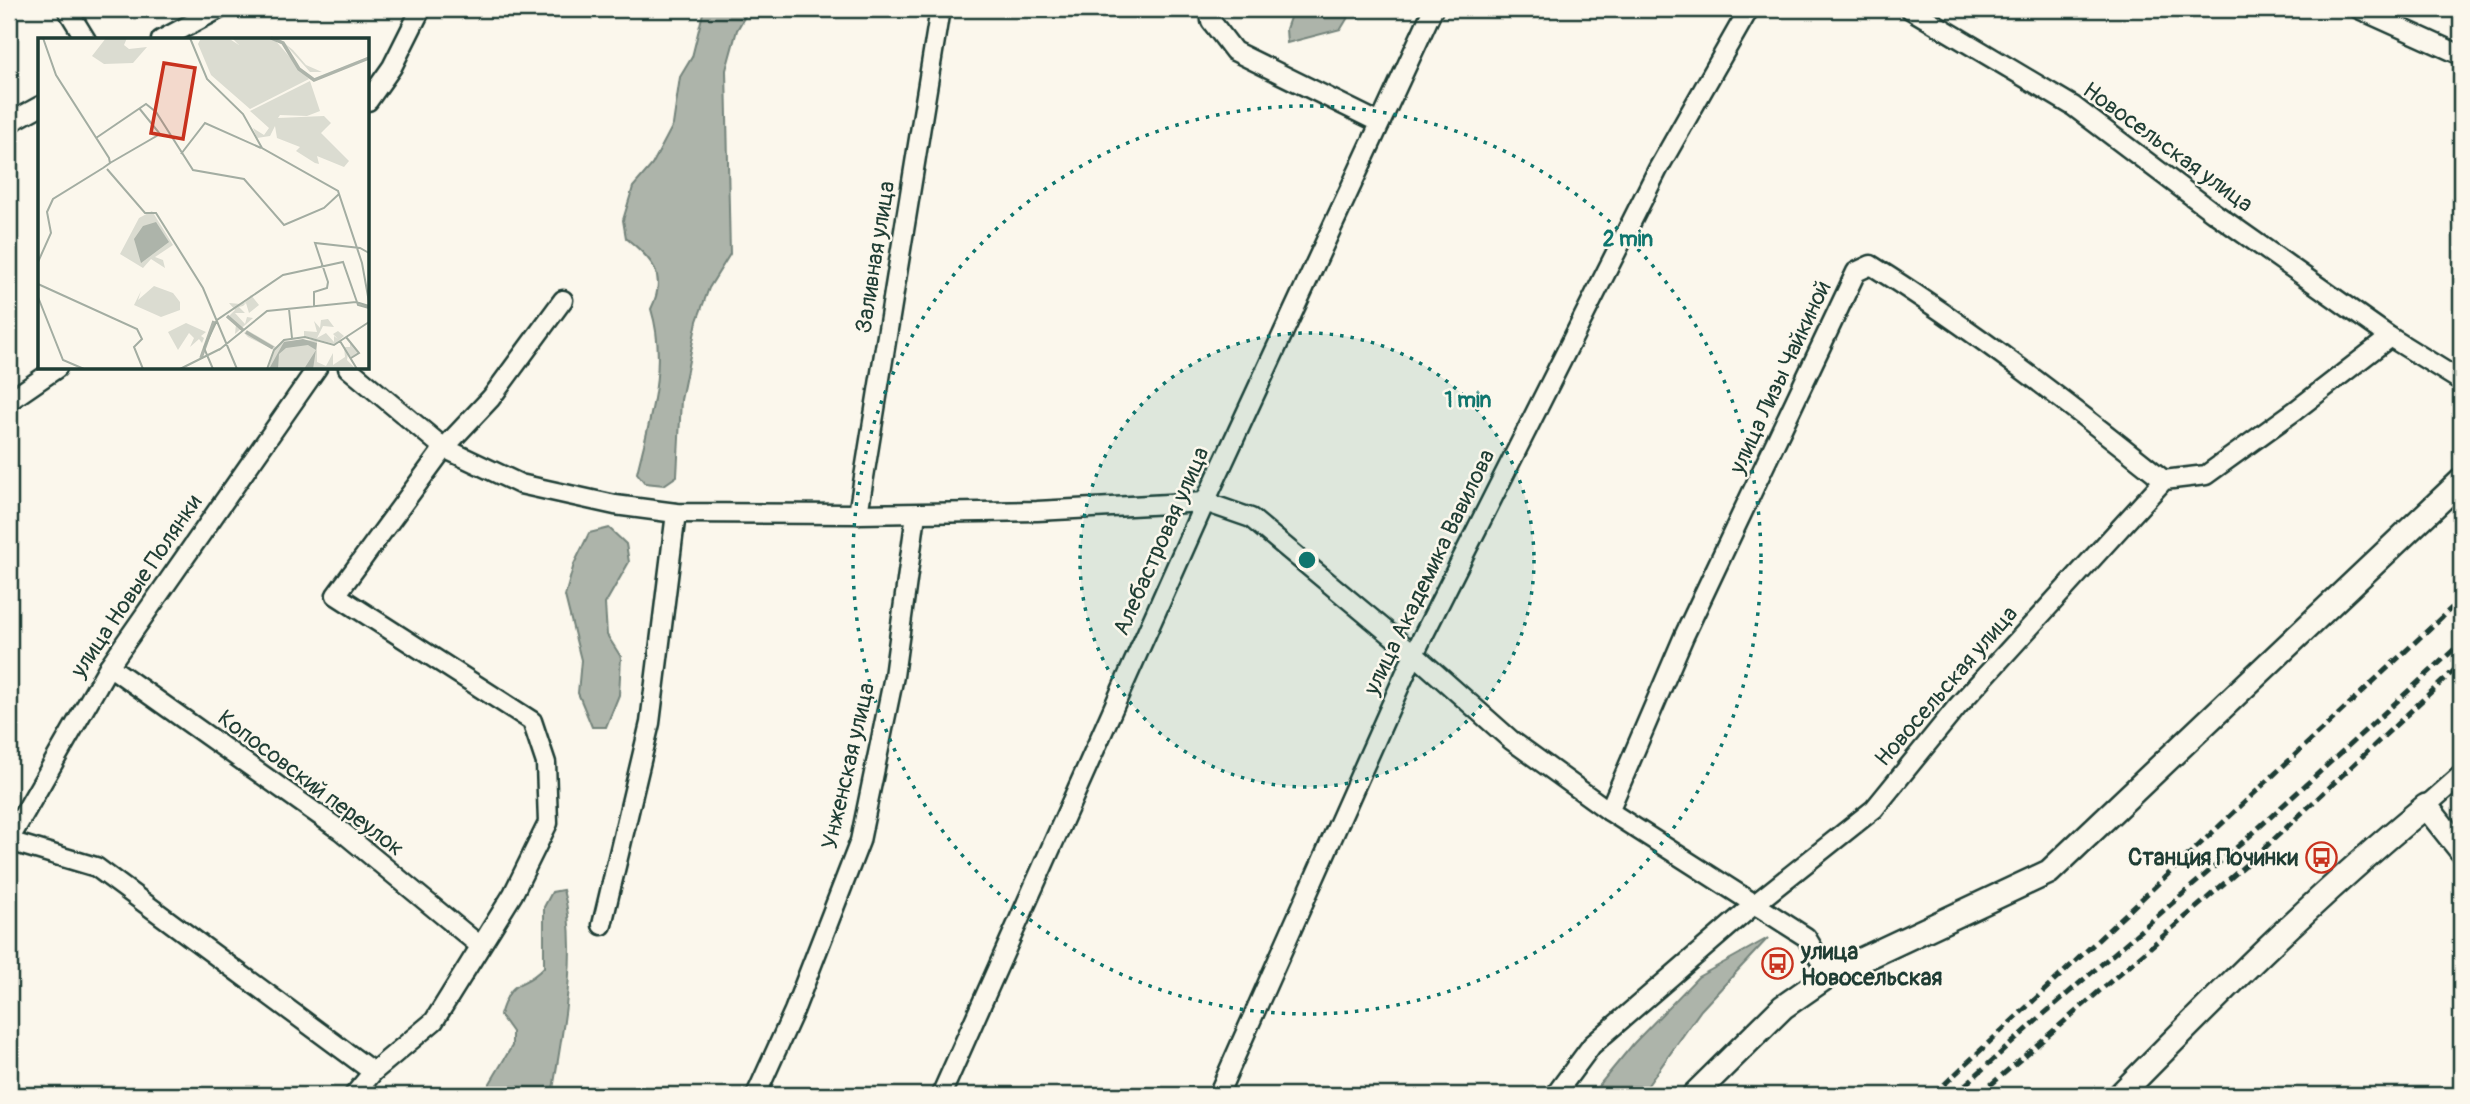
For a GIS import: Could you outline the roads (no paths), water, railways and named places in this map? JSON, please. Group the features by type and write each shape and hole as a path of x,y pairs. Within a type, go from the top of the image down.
{"street":[{"path":"66,9 85,38"},
{"path":"165,38 219,9"},
{"path":"369,99 392,67 421,9"},
{"name":"Заливная улица","path":"858,514 940,9"},
{"path":"1210,9 1210,21 1234,51 1380,123"},
{"name":"Алебастровая улица","path":"941,1095 1205,502 1433,9"},
{"name":"улица Академика Вавилова","path":"1218,1095 1414,654 1658,169 1749,9"},
{"name":"Новосельская улица","path":"1910,9 2073,106 2213,212 2390,337 2461,381"},
{"path":"2359,9 2461,55"},
{"path":"9,123 38,107"},
{"name":"улица Лизы Чайкиной","path":"1609,811 1684,636 1856,272 1871,265 1937,307 2045,385 2164,480"},
{"path":"354,1095 373,1072 434,1021 513,894 548,823 546,763 532,721 336,594 444,448 491,398 563,300"},
{"path":"2164,480 2206,475 2390,337"},
{"path":"9,401 56,369"},
{"name":"улица Новые Полянки","path":"9,841 109,666 316,369"},
{"path":"349,369 444,448 520,484 615,505 676,513 916,514 1205,502 1251,518 1414,654 1511,740 1609,811 1806,937 1829,975"},
{"name":"Новосельская улица","path":"1555,1095 1592,1045 1756,903 1874,809 1956,707 2164,480"},
{"path":"1694,1095 1783,1007 1829,975 2049,872 2461,481"},
{"path":"602,925 650,723 676,513"},
{"name":"Унженская улица","path":"756,1095 794,1011 860,841 894,676 916,514"},
{"name":"Копосовский переулок","path":"109,666 340,830 479,945"},
{"path":"2120,1095 2233,980 2375,847 2461,775"},
{"path":"2426,806 2461,850"},
{"path":"9,841 96,867 373,1072"}],"railway":[{"path":"1933,1095 2461,599"},
{"path":"1954,1095 2243,842 2461,643"},
{"path":"1979,1095 2256,856 2461,664"}],"place":[{"name":"Станция Починки","path":"2321,857"},
{"name":"улица Новосельская","path":"1778,964"}]}
